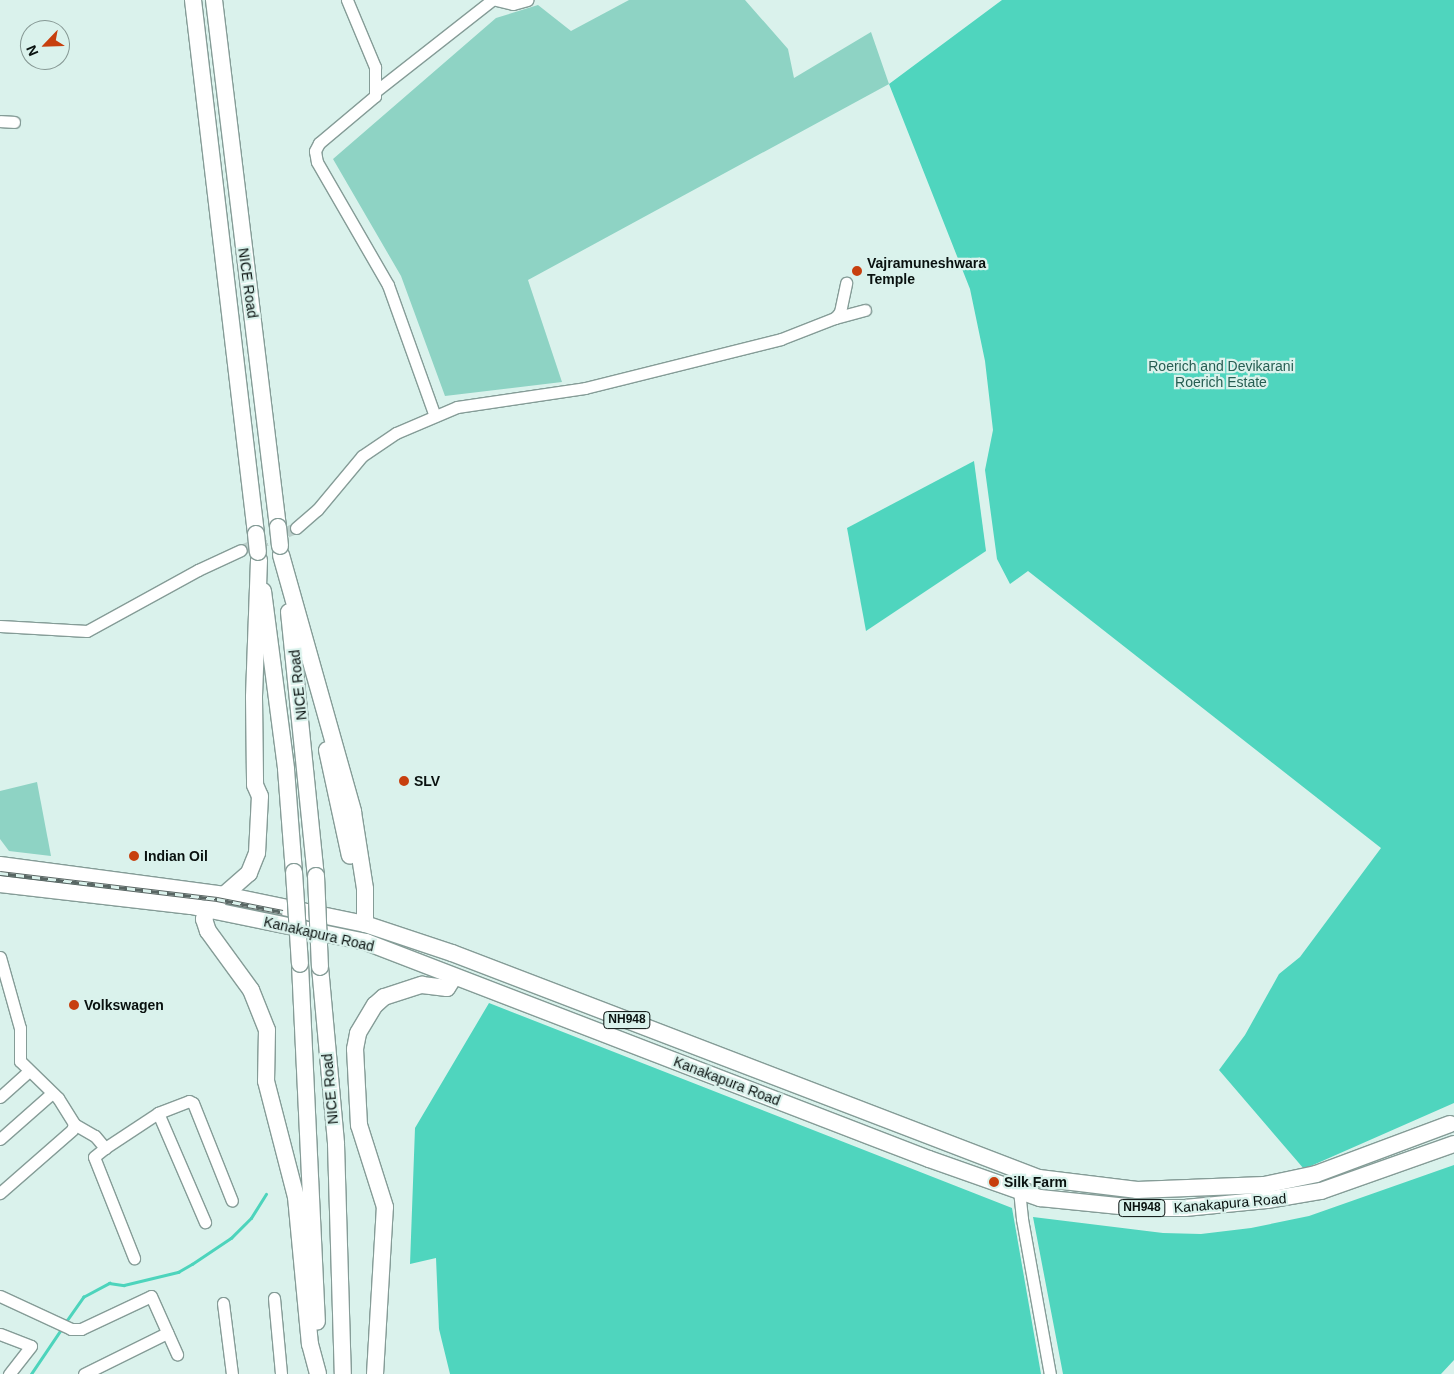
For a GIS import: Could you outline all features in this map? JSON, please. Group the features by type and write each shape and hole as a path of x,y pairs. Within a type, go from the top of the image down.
{"highway":[{"name":"NICE Road","path":"193,0 258,556 286,769 300,964 316,1248 318,1374"},
{"name":"NICE Road","path":"214,0 281,551 316,876 320,967 336,1144 343,1374"},
{"path":"281,551 353,812 365,889 363,899 365,924"},
{"path":"258,556 254,623 256,681 255,785 260,796 257,854 253,867 238,886 208,909 204,919 208,931 243,976 257,1001 267,1030 266,1081 296,1198 310,1344 318,1374"},
{"name":"Kanakapura Road","path":"0,866 225,895 365,924 452,953 1039,1178 1137,1190 1264,1185 1316,1174 1450,1124"},
{"name":"Kanakapura Road","path":"0,884 191,906 366,942 929,1159 1040,1198 1139,1208 1185,1208 1288,1198 1358,1179 1454,1144"},
{"path":"375,1374 385,1207 359,1125 355,1049 358,1033 375,1005 384,998 406,988 422,985 447,988 454,977"},
{"path":"545,1011 551,992"}],"street":[{"path":"347,0 375,67 375,96 319,143 314,151 317,162 388,285 436,416"},
{"path":"376,91 494,0 513,4 527,0"},
{"path":"0,121 14,122"},
{"path":"835,318 840,312 846,283"},
{"path":"296,528 317,510 362,456 383,439 457,407 585,388 780,339 835,318 866,310"},
{"path":"0,626 88,631 198,570 241,550"},
{"path":"0,957 20,1028 20,1061 28,1072 52,1093 72,1117 74,1124 72,1130 0,1193"},
{"path":"0,1097 28,1072"},
{"path":"0,1139 52,1093"},
{"path":"134,1258 94,1156 158,1113 189,1100 193,1103 232,1201"},
{"path":"158,1113 205,1222"},
{"path":"74,1124 95,1136 105,1148"},
{"path":"1358,1179 1409,1168 1454,1152"},
{"path":"1021,1172 1018,1190 1050,1374"},
{"path":"0,1296 71,1329 81,1329 151,1296 177,1354"},
{"path":"274,1298 281,1374"},
{"path":"223,1303 232,1374"},
{"path":"84,1374 167,1333"},
{"path":"0,1334 32,1346 9,1374"}],"green space":[{"path":"629,0 745,0 788,49 794,78 871,32 889,84 528,280 562,382 445,396 401,276 333,159 496,18 538,5 571,31"},
{"name":"Roerich and Devikarani Roerich Estate","path":"1002,0 1454,0 1454,1103 1304,1169 1219,1070 1245,1035 1279,974 1300,957 1381,848 1028,571 1010,584 997,559 985,470 993,430 985,361 970,289 889,84"},
{"path":"974,461 986,551 866,631 847,528"},
{"path":"37,782 51,856 9,851 0,839 0,791"},
{"path":"489,1003 1012,1208 1041,1374 450,1374 439,1329 436,1258 410,1264 415,1128"},
{"path":"1454,1165 1454,1360 1441,1374 1063,1374 1033,1217 1163,1233 1201,1234 1251,1228 1309,1216"}],"waterway":[{"path":"65,1323 83,1297 109,1283 124,1285 178,1272 192,1264 231,1238 251,1218 266,1194"},
{"path":"31,1374 62,1328"}],"tunnel":[{"path":"241,550 296,528"}],"railway":[{"path":"0,873 217,899 283,912"}],"place":[{"name":"Vajramuneshwara Temple","path":"857,271"},
{"name":"SLV","path":"404,781"},
{"name":"Indian Oil","path":"134,856"},
{"name":"Volkswagen","path":"74,1005"},
{"name":"Silk Farm","path":"994,1182"}]}
